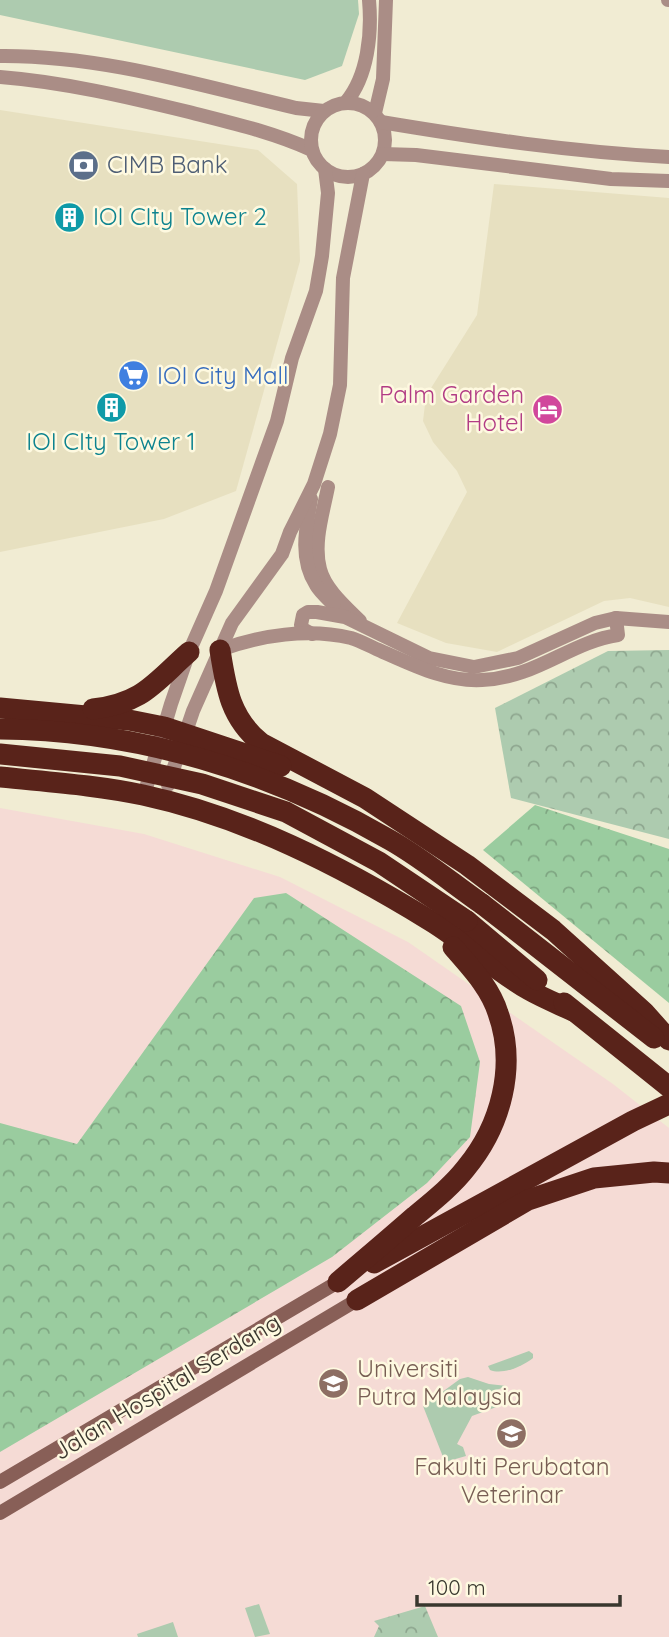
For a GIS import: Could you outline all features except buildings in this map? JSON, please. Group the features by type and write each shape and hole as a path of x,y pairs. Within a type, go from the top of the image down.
{"highway":[{"path":"220,650 235,714 248,732 261,743 365,798 467,865 553,930 644,1012 669,1040"},
{"path":"67,713 107,707 143,695 189,652"},
{"path":"0,708 67,713 164,727 254,756 365,798"},
{"path":"0,729 125,740 211,761 293,791 391,840 482,904 669,1049"},
{"path":"0,754 120,766 202,784 286,812 379,862 467,921 573,1011 669,1087"},
{"path":"0,777 99,787 153,797 215,815 281,840 348,874 430,921 529,990 573,1011"},
{"path":"338,1282 466,1168 489,1134 503,1099 506,1047 498,1013 474,970 430,921"},
{"path":"338,1282 669,1104"},
{"path":"357,1300 528,1200 594,1178 669,1173"}],"main road":[{"name":"Jalan Hospital Serdang","path":"0,1482 338,1282"},
{"name":"Jalan Hospital Serdang","path":"0,1513 357,1300"}],"street":[{"path":"346,102 354,93 368,50 371,20 369,0"},
{"path":"386,0 383,79 378,117 385,132 383,154 378,163 363,174 343,177 325,169 312,149 312,128 324,111 346,102 356,103 378,117 511,142 612,154 669,157"},
{"path":"0,56 44,55 99,63 296,108 324,111"},
{"path":"0,77 45,80 144,101 277,134 312,149"},
{"path":"383,154 416,155 611,179 669,181"},
{"path":"153,797 164,727 189,652 216,591 278,421 292,358 316,291 328,193 325,169"},
{"path":"363,174 343,278 340,385 321,485 318,539 320,570 336,596 366,627"},
{"path":"321,485 306,529 305,560 315,585 345,617"},
{"path":"153,797 185,733 232,623 282,554 290,532 321,485"},
{"path":"312,634 301,625 303,615 308,612 317,611 345,617 366,627 446,677 482,681 520,675 598,638 618,635 616,618"},
{"path":"220,650 262,636 312,634 352,638 427,665 474,667 518,658 594,623 616,618 669,622"}],"shaded area":[{"name":"IOI City Mall","path":"0,110 258,150 297,184 300,261 236,491 164,519 0,552"},
{"name":"Palm Garden Hotel","path":"494,184 669,198 669,607 630,598 604,601 497,652 446,643 397,623 467,492 457,471 433,442 423,421 426,396 477,315"},
{"name":"Universiti Putra Malaysia","path":"0,808 144,834 280,877 408,942 613,1084 669,1128 669,1637 0,1637"}],"green space":[{"path":"0,0 358,0 359,14 342,66 305,80 0,15"},
{"path":"669,650 669,839 511,798 495,708 608,651"},
{"path":"535,805 669,849 669,1003 483,850"},
{"path":"286,893 461,1006 480,1062 470,1137 427,1183 332,1257 0,1452 0,1123 77,1144 254,898"},
{"path":"529,1351 533,1358 512,1369 500,1372 490,1370 488,1366"},
{"path":"468,1377 507,1386 494,1391 499,1406 472,1416 457,1444 463,1447 466,1456 445,1462 423,1406 460,1379"},
{"path":"259,1604 270,1634 255,1637 245,1608"},
{"path":"425,1606 438,1637 374,1637 379,1626 374,1621"},
{"path":"173,1622 178,1637 138,1637 137,1634"}],"place":[{"name":"CIMB Bank","path":"84,165"},
{"name":"IOI CIty Tower 2","path":"70,217"},
{"name":"IOI City Mall","path":"134,376"},
{"name":"IOI CIty Tower 1","path":"111,408"},
{"name":"Palm Garden Hotel","path":"547,409"},
{"name":"Universiti Putra Malaysia","path":"334,1383"},
{"name":"Fakulti Perubatan Veterinar","path":"512,1433"}]}
